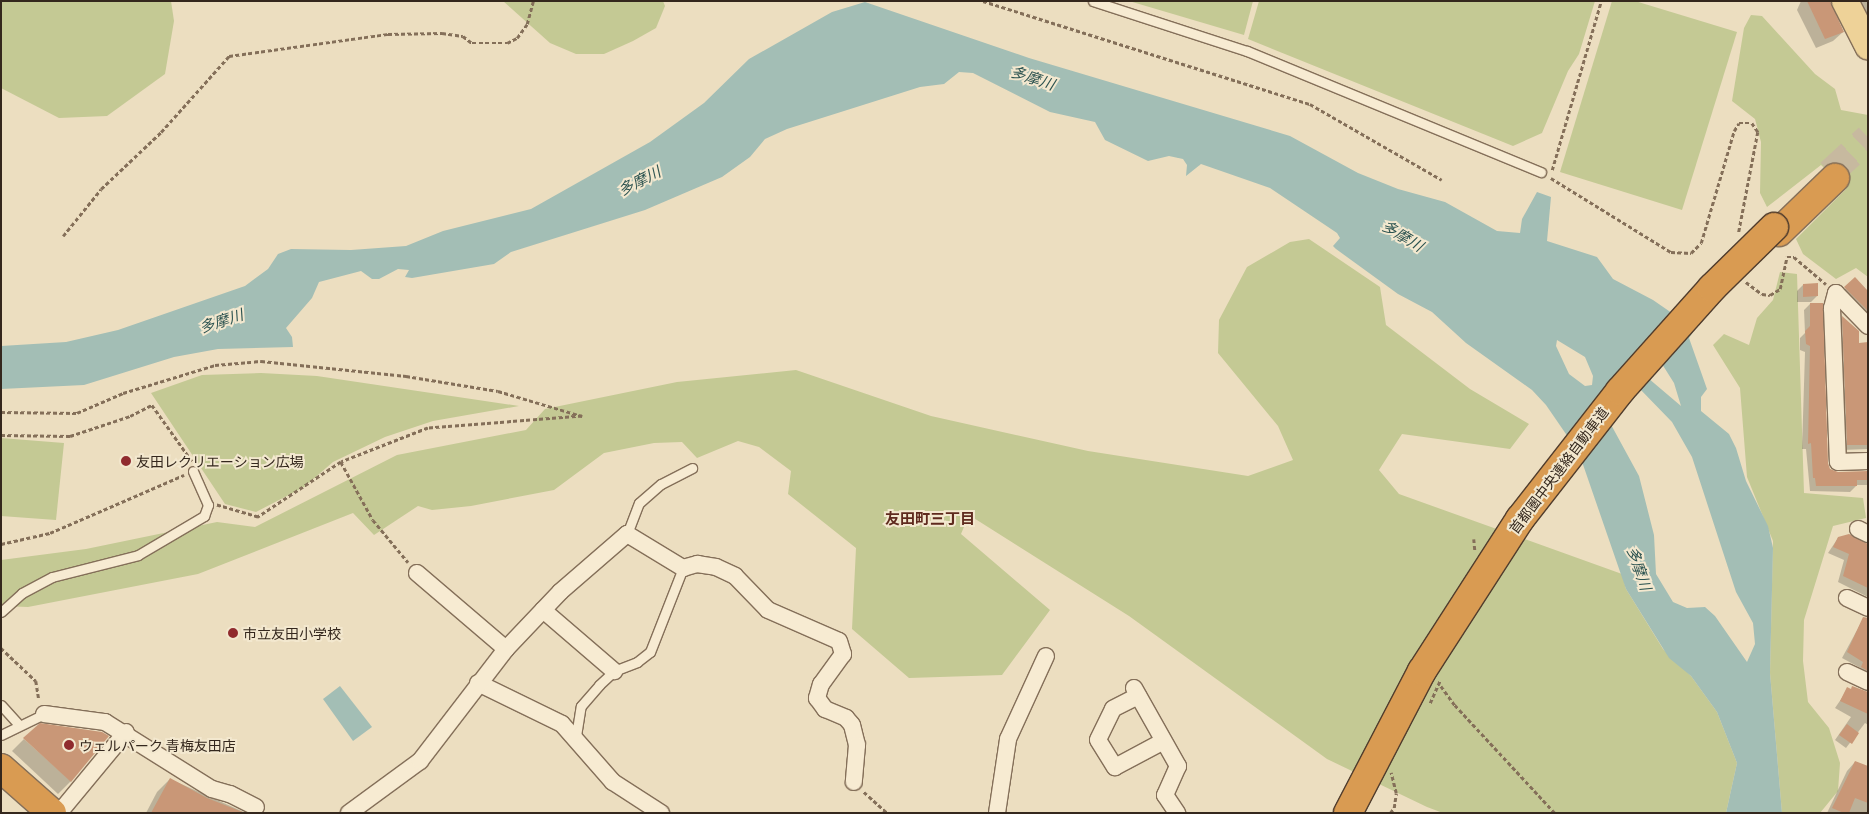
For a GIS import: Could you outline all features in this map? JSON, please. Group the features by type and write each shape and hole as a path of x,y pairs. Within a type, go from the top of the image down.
{"highway":[{"name":"首都圏中央連絡自動車道","path":"1348,813 1422,671 1520,519 1644,362 1832,176"},
{"name":"首都圏中央連絡自動車道","path":"1356,813 1400,726 1526,524 1590,441 1663,354 1777,229"},
{"path":"1,768 52,813"}],"main road":[{"path":"1845,1 1868,46"}],"street":[{"path":"1836,293 1868,326"},
{"path":"1836,293 1832,308 1838,462 1868,461"},
{"path":"349,813 420,761 478,683 506,649 543,610 627,534 683,568 697,564 722,570 735,576 768,610 840,641 843,654 820,684 817,698 825,709 846,718 852,725 857,745 854,782"},
{"path":"417,573 506,649"},
{"path":"1848,598 1868,608"},
{"path":"543,610 614,671"},
{"path":"997,813 1008,740 1046,656"},
{"path":"1847,672 1868,682"},
{"path":"478,683 541,711 576,736 604,774 661,813"},
{"path":"1164,741 1115,767 1098,740 1113,709 1136,692 1164,741 1178,766 1164,795 1177,813"},
{"path":"44,714 105,722 126,732 212,789 230,794 260,810"},
{"path":"59,813 126,732"}],"lane":[{"path":"1093,1 1247,51 1541,172"},
{"path":"627,534 639,503 661,484 692,468"},
{"path":"1,612 22,593 52,577 138,555 204,516 207,500 193,471"},
{"path":"576,736 581,706 614,671 637,662 650,652 683,568"},
{"path":"1,705 18,724"},
{"path":"1,735 18,724 44,714"}],"path":[{"path":"63,236 101,189 161,132 229,56 388,34 442,33 463,36 472,43 507,43 518,38 528,24 533,1"},
{"path":"983,1 1310,104 1442,180"},
{"path":"1550,178 1601,1"},
{"path":"1541,172 1671,252 1691,253 1702,243 1734,131 1739,124 1752,123 1758,132 1738,241"},
{"path":"1741,278 1762,294 1770,295 1780,289 1787,257 1794,257 1836,293"},
{"path":"1,412 77,413 122,393 215,365 261,361 406,376 498,391 582,416 428,428 342,462 258,518 236,513 207,500"},
{"path":"1,435 70,436 130,416 152,405 197,468 50,533 1,544"},
{"path":"342,462 373,520 417,573"},
{"path":"1,648 36,681 35,692 44,714"},
{"path":"1441,685 1455,705 1555,813"},
{"path":"854,782 887,813"}],"green space":[{"path":"1,1 171,1 174,21 165,74 107,116 59,118 1,88"},
{"path":"503,1 663,1 665,6 656,28 633,41 604,54 576,54 550,43"},
{"path":"1129,1 1253,1 1244,35"},
{"path":"1259,1 1595,1 1579,54 1568,71 1542,133 1513,146 1248,39"},
{"path":"1612,1 1635,1 1737,32 1682,210 1560,172"},
{"path":"1751,15 1762,16 1815,74 1835,89 1841,110 1868,115 1868,277 1856,268 1836,279 1803,254 1796,239 1846,189 1821,165 1767,207 1760,193 1761,142 1755,119 1732,101 1744,28"},
{"path":"1309,239 1380,287 1386,325 1470,389 1529,424 1510,449 1402,434 1379,470 1399,494 1622,574 1626,589 1663,649 1691,676 1717,712 1737,763 1726,813 1443,813 1427,807 1327,759 1129,616 969,515 961,534 1050,610 1002,675 909,678 852,629 856,548 788,494 791,471 759,447 738,441 697,458 682,442 654,443 604,453 554,490 471,506 432,510 418,506 374,535 353,513 198,574 28,607 1,606 1,560 86,549 217,522 255,527 397,455 526,430 545,409 677,382 796,370 931,416 1088,451 1248,476 1293,460 1278,426 1218,353 1219,320 1247,267 1290,242"},
{"path":"1780,272 1797,274 1804,493 1863,498 1866,518 1833,526 1804,620 1803,661 1808,702 1829,728 1840,763 1838,791 1820,813 1782,813 1770,673 1773,541 1747,477 1740,388 1713,345 1724,334 1749,345 1757,318 1773,300"},
{"path":"261,373 317,376 519,406 433,421 385,437 333,462 304,487 256,512 225,504 151,393 202,375"},
{"path":"1,438 64,443 56,520 1,516"}],"water":[{"name":"多摩川","path":"865,2 1029,58 1290,136 1358,173 1398,189 1445,202 1497,231 1520,233 1522,219 1537,192 1551,197 1547,241 1597,257 1613,279 1653,300 1695,329 1689,338 1707,389 1701,397 1701,411 1729,434 1736,448 1746,481 1768,526 1773,548 1770,673 1782,813 1726,813 1737,763 1717,712 1691,676 1669,658 1626,589 1579,453 1546,405 1532,390 1466,343 1432,312 1398,294 1336,249 1333,246 1340,238 1337,233 1270,188 1201,164 1186,176 1187,165 1183,159 1169,156 1148,161 1105,140 1095,122 1050,112 973,73 959,72 944,84 920,87 787,129 765,139 750,157 722,177 645,210 511,252 494,264 412,278 405,277 409,270 398,269 379,279 372,279 361,271 319,282 312,298 286,328 292,337 293,347 218,349 174,357 84,385 1,389 1,346 66,342 118,330 245,286 268,269 278,254 291,249 351,250 406,246 443,231 531,209 650,142 704,103 749,59 832,12","holes":["1557,340 1585,357 1593,376 1592,385 1585,386 1569,374 1556,346","1662,364 1674,383 1681,406 1648,378","1639,388 1672,422 1692,457 1736,592 1753,623 1755,644 1747,662 1715,616 1705,607 1687,608 1673,602 1656,574 1654,535 1639,476 1609,421"]},
{"path":"340,686 372,727 353,741 323,699"}],"building":[{"path":"1807,1 1830,1 1844,32 1825,39"},
{"path":"1855,277 1868,291 1868,311 1844,287"},
{"path":"1818,283 1818,296 1803,297 1803,284"},
{"path":"1810,303 1823,303 1828,463 1830,469 1838,472 1868,471 1868,480 1857,480 1857,486 1816,486 1815,478 1813,478 1811,443 1808,444 1810,346 1806,344 1805,331 1810,326"},
{"path":"1842,316 1859,331 1859,343 1868,342 1868,445 1847,445"},
{"path":"1849,534 1868,544 1868,588 1843,576 1849,554 1833,547 1838,537"},
{"path":"1863,617 1868,618 1868,671 1861,667 1863,662 1847,652"},
{"path":"1852,686 1868,692 1868,714 1840,701 1847,687 1851,689"},
{"path":"40,723 102,732 109,736 71,782 23,738"},
{"path":"1847,724 1859,733 1852,744 1839,735"},
{"path":"1855,761 1868,766 1868,803 1855,798 1849,813 1844,813 1832,808"},
{"path":"170,778 207,798 245,813 151,813"}],"tunnel":[{"path":"1830,173 1868,138"}],"place":[{"name":"友田レクリエーション広場","path":"126,461"},
{"name":"市立友田小学校","path":"233,633"},
{"name":"ウェルパーク 青梅友田店","path":"69,745"}],"district":[{"name":"友田町三丁目","path":"930,518"}]}
